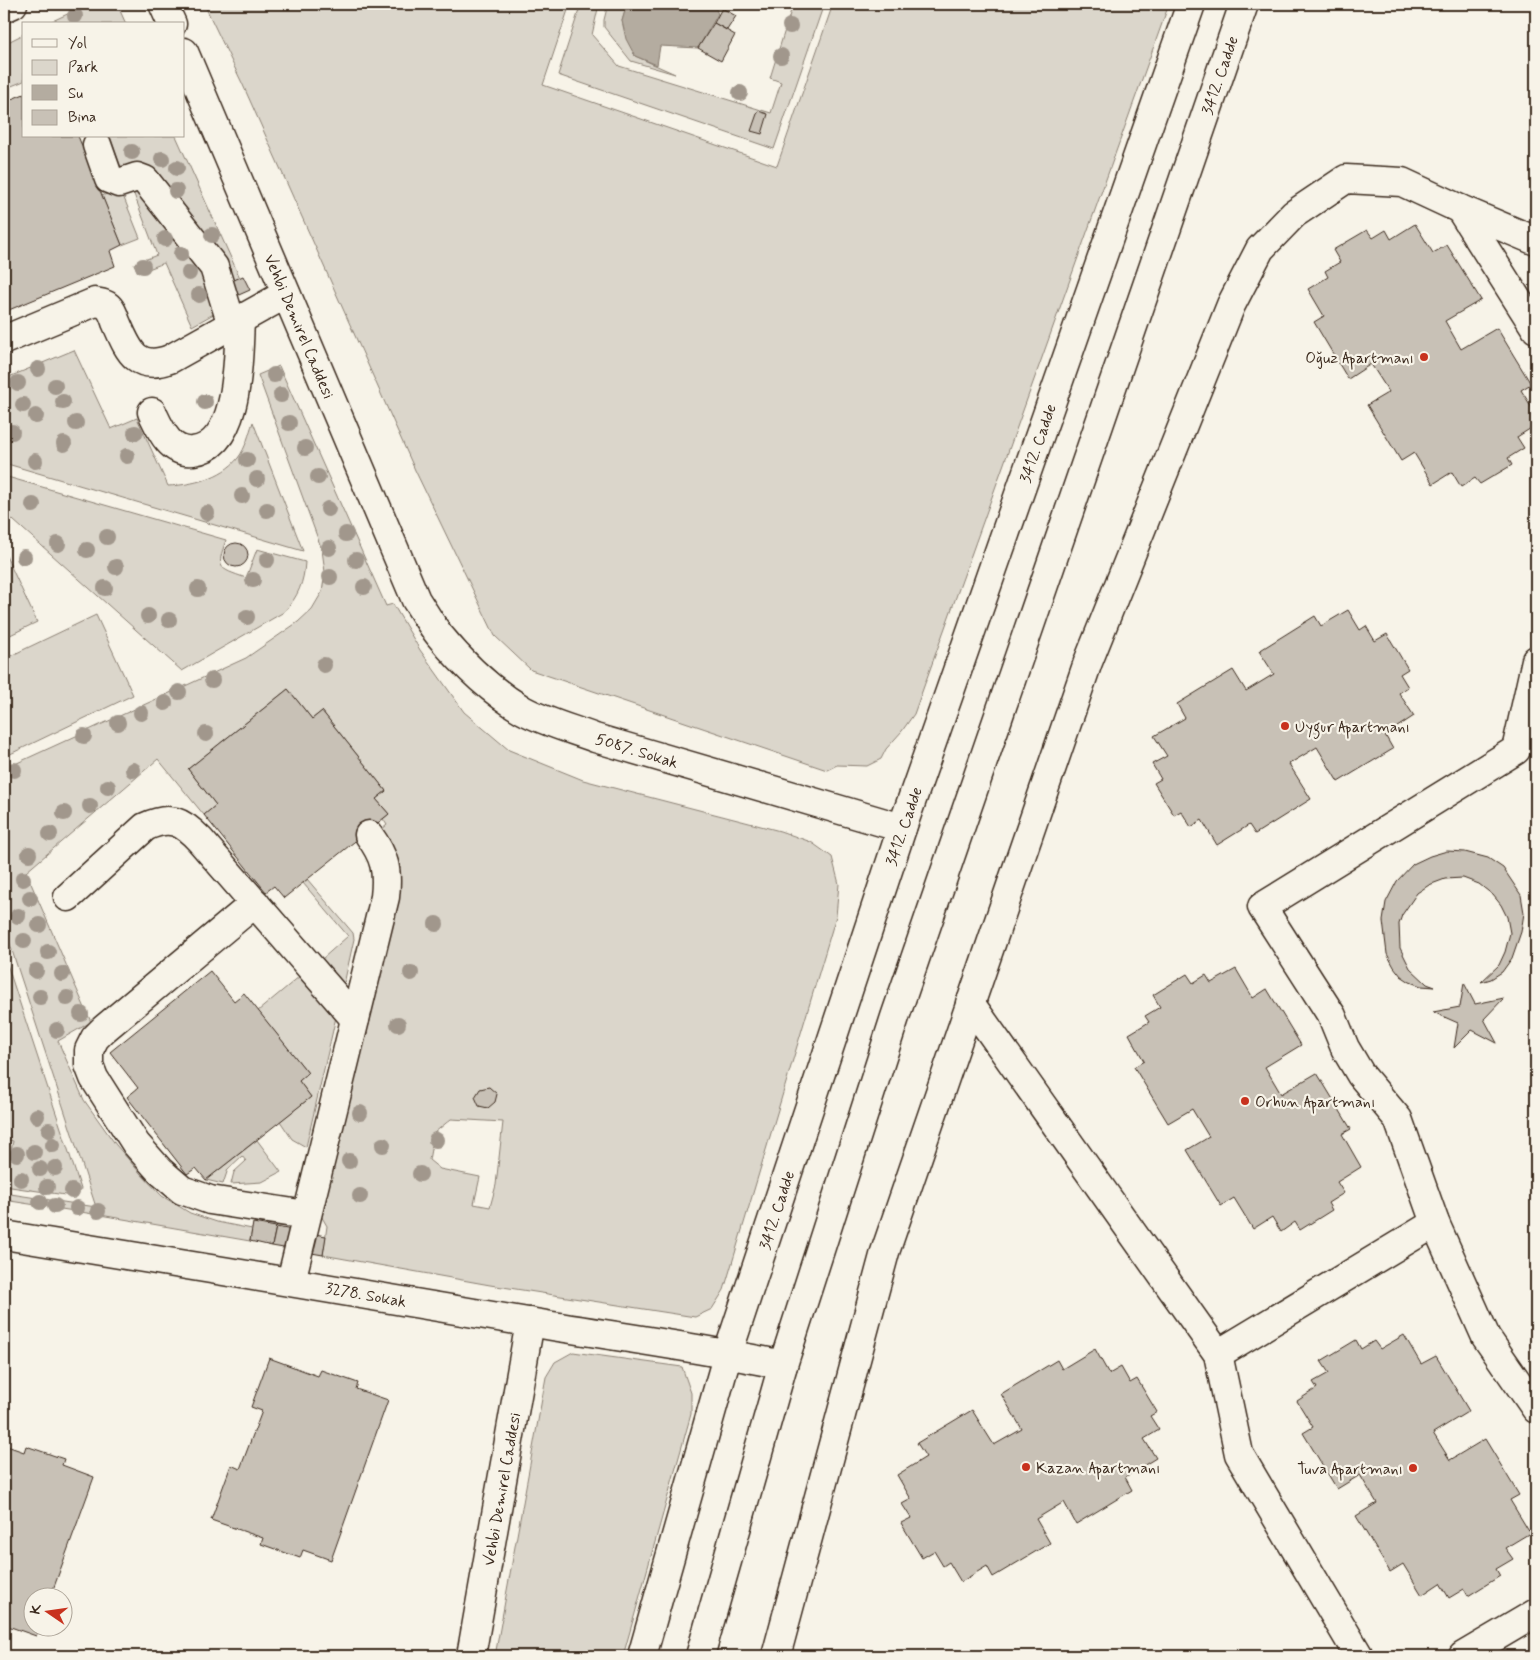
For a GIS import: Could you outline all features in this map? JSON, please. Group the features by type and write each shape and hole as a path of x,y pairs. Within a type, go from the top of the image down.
{"street":[{"path":"4,8 13,4"},
{"path":"163,4 171,22"},
{"name":"3412. Cadde","path":"642,1656 728,1353 902,828 1192,4"},
{"name":"3412. Cadde","path":"700,1656 782,1365 895,1017 1244,4"},
{"name":"Vehbi Demirel Caddesi","path":"185,54 416,600"},
{"path":"97,145 109,179 119,183 137,176 145,180 214,266 236,322 236,386 224,430 217,440 201,450 190,452 180,449 171,444 163,434 152,412"},
{"path":"776,1656 885,1252 970,1003 1088,662 1231,305 1260,249 1294,214 1346,179 1402,182 1536,241"},
{"path":"1460,209 1536,329"},
{"path":"4,340 95,302 105,304 112,311 127,347 134,357 145,362 158,364 170,360 286,294"},
{"name":"5087. Sokak","path":"416,600 439,635 467,665 494,690 524,710 595,738 902,828"},
{"path":"1536,660 1530,717 1516,750 1262,907 1332,1016 1345,1048 1361,1075 1398,1119 1435,1223 1486,1337 1536,1409"},
{"path":"68,897 145,828 158,821 174,821 188,827 355,1019"},
{"path":"291,1282 385,897 387,877 384,859 369,835"},
{"path":"254,903 104,1029 95,1038 89,1050 89,1065 94,1078 136,1144 160,1171 182,1190 210,1200 306,1215"},
{"path":"970,1003 1218,1354 1238,1454 1358,1656"},
{"path":"1218,1354 1435,1223"},
{"name":"3278. Sokak","path":"4,1235 728,1353 782,1365"},
{"name":"Vehbi Demirel Caddesi","path":"471,1656 530,1322"},
{"path":"1463,1656 1536,1613"}],"green space":[{"path":"89,4 117,4 125,22 50,22"},
{"path":"204,4 570,4 543,85 777,166 833,4 1169,4 914,714 886,749 881,759 867,766 837,765 827,770 531,670 495,636 415,470 243,85"},
{"path":"581,4 599,4 592,35 619,66 771,113 781,82 770,78 793,4 824,4 774,149 558,75"},
{"path":"608,4 627,4 622,21 635,56 675,74 631,61 604,27"},
{"path":"22,35 22,82 4,89 4,44"},
{"path":"111,138 177,138 240,278 234,280 146,170 122,170"},
{"path":"140,186 206,270 219,311 192,326 164,263 138,273 134,264 157,255 132,189"},
{"path":"120,188 140,238 122,245 102,196"},
{"path":"74,350 111,429 137,418 168,486 196,482 224,471 238,458 243,450 253,422 303,551 4,463 4,379"},
{"path":"279,366 386,606 393,604 420,650 464,712 509,750 583,780 780,831 811,842 832,857 839,884 836,916 724,1290 712,1309 695,1317 490,1285 323,1255 327,1226 320,1214 400,887 400,878 396,857 381,830 387,825 383,819 389,814 376,799 386,791 322,711 312,719 288,689 188,769 216,805 204,815 158,759 26,872 91,1022 58,1041 84,1100 116,1145 162,1196 190,1213 217,1222 252,1229 250,1241 4,1200 4,1193 96,1207 4,926 4,769 246,658 298,622 312,609 322,592 325,572 322,550 258,375","holes":["451,1119 503,1122 496,1185 490,1207 474,1204 480,1177 440,1169 429,1160 434,1133"]},
{"path":"4,476 226,540 221,557 222,566 230,572 246,578 257,549 305,562 299,589 293,601 284,612 182,671 4,512"},
{"path":"6,556 37,622 4,638 4,557"},
{"path":"96,615 133,695 4,757 4,659"},
{"path":"307,879 353,933 354,939 344,984 322,959 348,936 303,883"},
{"path":"4,955 81,1189 78,1194 72,1196 4,1186 13,1141 4,1139"},
{"path":"300,976 336,1017 306,1147 292,1139 280,1121 311,1097 299,1081 308,1073 258,1011"},
{"path":"257,1140 281,1172 262,1182 231,1184 234,1172 246,1161 242,1156 228,1169 223,1184 206,1180"},
{"path":"573,1352 682,1367 691,1393 691,1414 623,1656 495,1656 546,1377 555,1362"}],"water":[{"path":"627,4 714,4 718,14 698,48 660,46 657,65 635,56 626,39 622,21"}],"building":[{"path":"722,8 736,16 727,30 714,23"},
{"path":"714,23 735,35 721,61 698,48"},
{"path":"22,95 22,138 79,138 122,245 110,251 115,266 4,312 4,102"},
{"path":"758,111 768,114 762,134 751,131"},
{"name":"Oğuz Apartmanı","path":"1415,224 1433,253 1447,245 1481,300 1445,321 1461,349 1497,328 1531,384 1521,390 1536,414 1536,425 1517,437 1524,448 1508,458 1512,465 1480,484 1475,478 1461,487 1452,472 1433,484 1414,453 1401,461 1367,405 1389,392 1371,364 1348,379 1314,322 1324,316 1308,289 1328,277 1325,271 1340,262 1333,250 1367,230 1373,238 1386,230 1391,239"},
{"path":"243,276 250,290 232,298 225,284"},
{"path":"236,543 245,546 248,555 245,564 236,567 227,564 224,555 227,546"},
{"name":"Uygur Apartmanı","path":"1348,610 1360,630 1366,626 1375,641 1387,634 1408,669 1400,674 1408,687 1399,693 1414,716 1385,735 1393,749 1338,782 1317,747 1289,764 1311,799 1255,834 1249,825 1217,845 1202,820 1191,827 1181,811 1174,815 1154,783 1161,779 1152,764 1167,756 1154,736 1185,718 1177,704 1233,670 1246,691 1274,674 1259,651 1315,616 1321,626"},
{"path":"288,689 312,719 322,711 386,791 376,799 389,814 284,898 274,886 266,892 204,815 216,805 188,769"},
{"path":"1447,851 1465,852 1488,858 1503,868 1521,895 1524,913 1521,932 1512,958 1502,972 1491,979 1481,982 1499,965 1510,933 1507,917 1501,905 1493,895 1479,884 1463,878 1445,879 1429,885 1417,893 1402,915 1399,924 1400,948 1410,968 1427,984 1435,987 1421,986 1401,976 1387,954 1383,921 1386,902 1397,881 1413,864"},
{"name":"Orhun Apartmanı","path":"1236,969 1253,998 1267,989 1301,1045 1265,1067 1281,1094 1317,1073 1351,1129 1342,1134 1361,1167 1337,1182 1344,1193 1328,1203 1332,1210 1300,1230 1295,1222 1281,1232 1272,1217 1253,1229 1234,1198 1221,1206 1187,1150 1209,1137 1192,1109 1168,1123 1134,1067 1144,1061 1129,1034 1149,1022 1145,1016 1160,1007 1153,995 1187,974 1193,983 1206,975 1211,983"},
{"path":"210,971 234,1001 244,993 308,1073 299,1081 311,1097 206,1180 196,1168 187,1174 127,1097 138,1088 110,1052"},
{"path":"1464,983 1475,1004 1504,998 1484,1019 1497,1043 1472,1030 1454,1048 1458,1023 1433,1012 1460,1007"},
{"path":"489,1087 497,1094 495,1102 488,1108 479,1106 475,1097 480,1089"},
{"path":"253,1223 276,1227 272,1246 250,1241"},
{"path":"276,1227 326,1236 323,1255 272,1246"},
{"name":"Tuva Apartmanı","path":"1404,1335 1421,1364 1436,1356 1469,1411 1433,1433 1450,1460 1485,1439 1519,1495 1510,1500 1530,1533 1505,1548 1513,1559 1496,1569 1500,1576 1468,1596 1464,1589 1449,1598 1440,1583 1422,1595 1403,1564 1390,1572 1356,1516 1377,1503 1360,1475 1337,1489 1303,1433 1313,1427 1297,1401 1317,1388 1313,1382 1329,1373 1321,1361 1356,1340 1361,1349 1374,1341 1380,1349"},
{"name":"Kazan Apartmanı","path":"1095,1349 1109,1374 1121,1367 1130,1383 1137,1379 1157,1412 1150,1416 1159,1430 1144,1439 1156,1458 1125,1477 1132,1490 1076,1524 1064,1502 1036,1519 1050,1543 993,1577 987,1566 961,1582 949,1562 943,1566 934,1551 922,1558 901,1523 911,1518 902,1504 911,1499 897,1475 926,1457 917,1443 972,1410 994,1445 1022,1429 1001,1394 1057,1360 1062,1369"},
{"path":"269,1358 318,1376 321,1370 358,1383 356,1389 388,1400 331,1560 303,1550 300,1558 261,1544 263,1538 211,1520 231,1465 240,1469 262,1411 251,1407"},
{"path":"4,1445 24,1452 26,1446 64,1459 62,1465 94,1477 54,1588 22,1588 22,1631 8,1626 6,1634 4,1633"}],"place":[{"name":"Oğuz Apartmanı","path":"1424,357"},
{"name":"Uygur Apartmanı","path":"1285,726"},
{"name":"Orhun Apartmanı","path":"1245,1101"},
{"name":"Kazan Apartmanı","path":"1026,1467"},
{"name":"Tuva Apartmanı","path":"1413,1468"}]}
